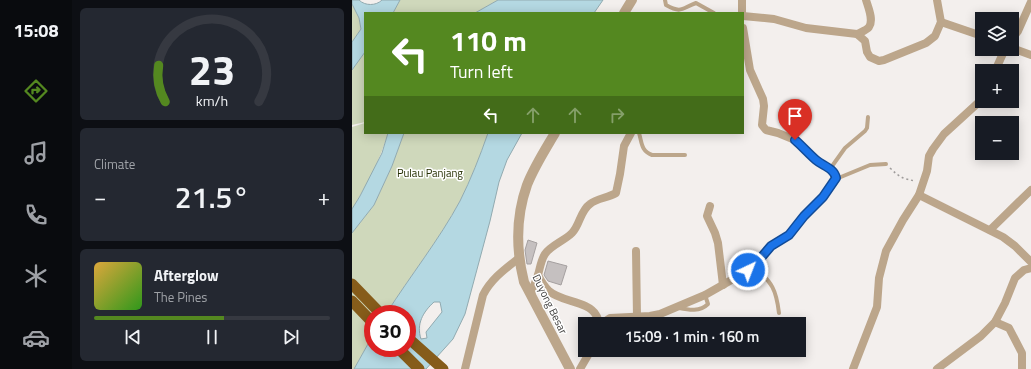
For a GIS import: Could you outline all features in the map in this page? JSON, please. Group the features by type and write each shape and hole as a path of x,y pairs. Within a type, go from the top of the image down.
{"highway":[{"path":"352,284 373,305"},
{"path":"352,301 364,314"},
{"path":"416,344 443,369"},
{"path":"416,349 436,369"},
{"path":"400,357 408,369"},
{"path":"407,357 419,369"}],"street":[{"path":"625,12 632,0"},
{"path":"742,0 742,12"},
{"path":"857,34 866,29 870,23 870,14 866,0"},
{"path":"744,16 774,19 806,28 857,34 865,41 867,52 870,57 879,61 931,41 935,36 941,22 937,0"},
{"path":"1019,28 1031,2"},
{"path":"941,22 975,34"},
{"path":"644,317 677,307 705,295 754,266 771,246 789,235 804,216 823,197 836,178 835,174 830,169 816,159 795,140 766,130 762,126 764,106 763,99 750,70 744,34"},
{"path":"1019,51 1031,55"},
{"path":"853,369 877,307 879,278 886,251 919,195 933,149 944,134 975,106"},
{"name":"Duyong Besar","path":"554,134 527,185 518,230 519,258 524,282 570,369"},
{"path":"531,294 541,261 545,254 573,232 588,205 610,197 616,193 624,146 630,134"},
{"path":"990,230 1031,190"},
{"path":"919,195 990,230 1015,246 1031,262"},
{"path":"710,206 707,216 718,243 724,285"},
{"path":"636,251 637,317"},
{"path":"466,369 475,327 486,290 498,275 519,258"},
{"path":"937,369 974,342 995,322 1015,278 1024,270 1031,268"},
{"path":"538,275 550,292 591,308 597,317"},
{"path":"995,322 1009,328 1022,353 1022,369"},
{"path":"580,369 587,357"}],"lane":[{"path":"665,0 666,5 678,10 683,10 696,3 712,12"},
{"path":"830,169 845,148 865,132 868,117"},
{"path":"640,134 643,149 647,154 685,155"},
{"path":"836,178 870,165 886,164"},
{"path":"754,266 773,286 777,296 779,313"}],"path":[{"path":"886,164 903,179 924,182"}],"green space":[{"path":"400,0 498,0 477,12 394,12"},
{"path":"352,4 359,18 361,29 352,42"},
{"path":"364,53 364,122 352,125 352,70"},
{"path":"364,123 364,134 388,134 373,172 352,209 352,127"},
{"name":"Pulau Panjang","path":"404,134 488,134 479,159 460,201 434,244 392,305 364,305 364,351 354,369 352,369 352,233 374,205 392,166"}],"water":[{"path":"352,0 359,0 370,4 380,2 382,0 400,0 394,12 364,12 364,53 352,70 352,42 361,29 359,18 352,4"},
{"path":"498,0 603,0 595,12 477,12"},
{"path":"388,134 404,134 392,166 374,205 352,233 352,209 382,153"},
{"path":"488,134 521,134 507,160 499,182 465,314 453,339 426,369 354,369 364,351 364,357 416,357 416,305 392,305 434,244 460,201","holes":["434,302 440,302 442,312 426,332 427,338 421,339 419,328 424,314"]}],"building":[{"path":"528,240 537,243 531,264 527,264 525,250"},
{"path":"548,261 567,266 561,285 548,281 544,275"}],"route":[{"path":"748,270 754,266 771,246 789,235 811,208 823,197 836,178 835,174 830,169 816,159 795,140"}]}
